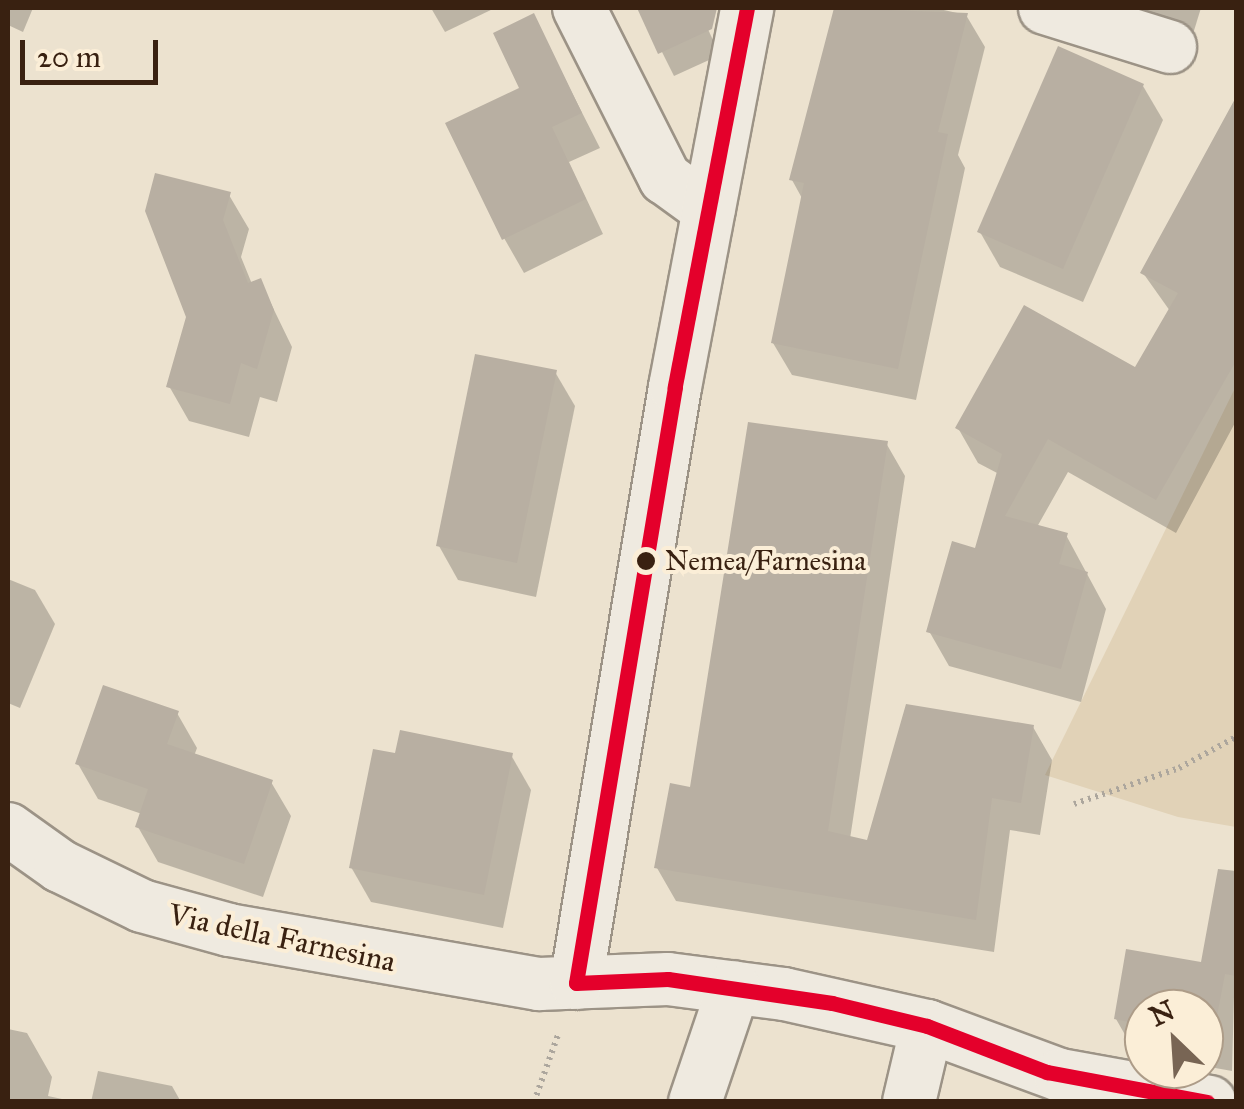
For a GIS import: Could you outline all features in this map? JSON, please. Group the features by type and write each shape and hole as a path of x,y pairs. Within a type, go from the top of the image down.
{"street":[{"path":"579,8 665,178 709,210"},
{"path":"576,983 747,8"},
{"path":"1045,8 1170,47"},
{"name":"Via della Farnesina","path":"8,828 60,866 180,919 400,964 576,983 668,979 734,987 926,1026"},
{"path":"694,1102 734,987"},
{"path":"909,1102 926,1026 1047,1072 1210,1102"}],"path":[{"path":"1074,804 1179,768 1236,737"},
{"path":"534,1102 576,983"}],"shaded area":[{"path":"1236,386 1236,827 1178,817 1045,775"}],"building":[{"path":"637,8 717,8 712,29 658,54"},
{"path":"834,8 968,13 938,132 948,134 898,369 771,343 804,183 789,180"},
{"path":"534,13 582,113 552,127 586,199 502,240 445,123 519,88 493,33"},
{"path":"1058,46 1144,84 1063,269 977,232"},
{"path":"1236,97 1236,361 1156,500 1048,439 1005,516 1068,533 1059,564 1088,572 1061,669 926,632 952,541 975,548 1002,454 955,428 1024,305 1135,367 1178,293 1140,273"},
{"path":"155,173 231,192 223,220 248,283 261,278 274,310 257,369 241,363 230,404 166,387 186,317 145,211"},
{"path":"475,354 557,370 517,563 436,546"},
{"path":"748,422 888,441 828,831 867,840 906,704 1034,725 1021,803 992,798 976,920 654,868 670,783 690,787"},
{"path":"103,685 179,711 167,744 273,780 244,864 135,827 148,789 75,764"},
{"path":"400,730 513,753 484,895 349,868 373,749 395,753"},
{"path":"1218,869 1236,871 1236,976 1225,974 1222,989 1124,989 1124,1021 1114,1019 1126,949 1201,962"}],"transit line":[{"path":"747,8 675,387 576,983 668,979 832,1003 927,1026 1047,1072 1207,1102"}],"place":[{"name":"Nemea/Farnesina","path":"646,561"}]}
